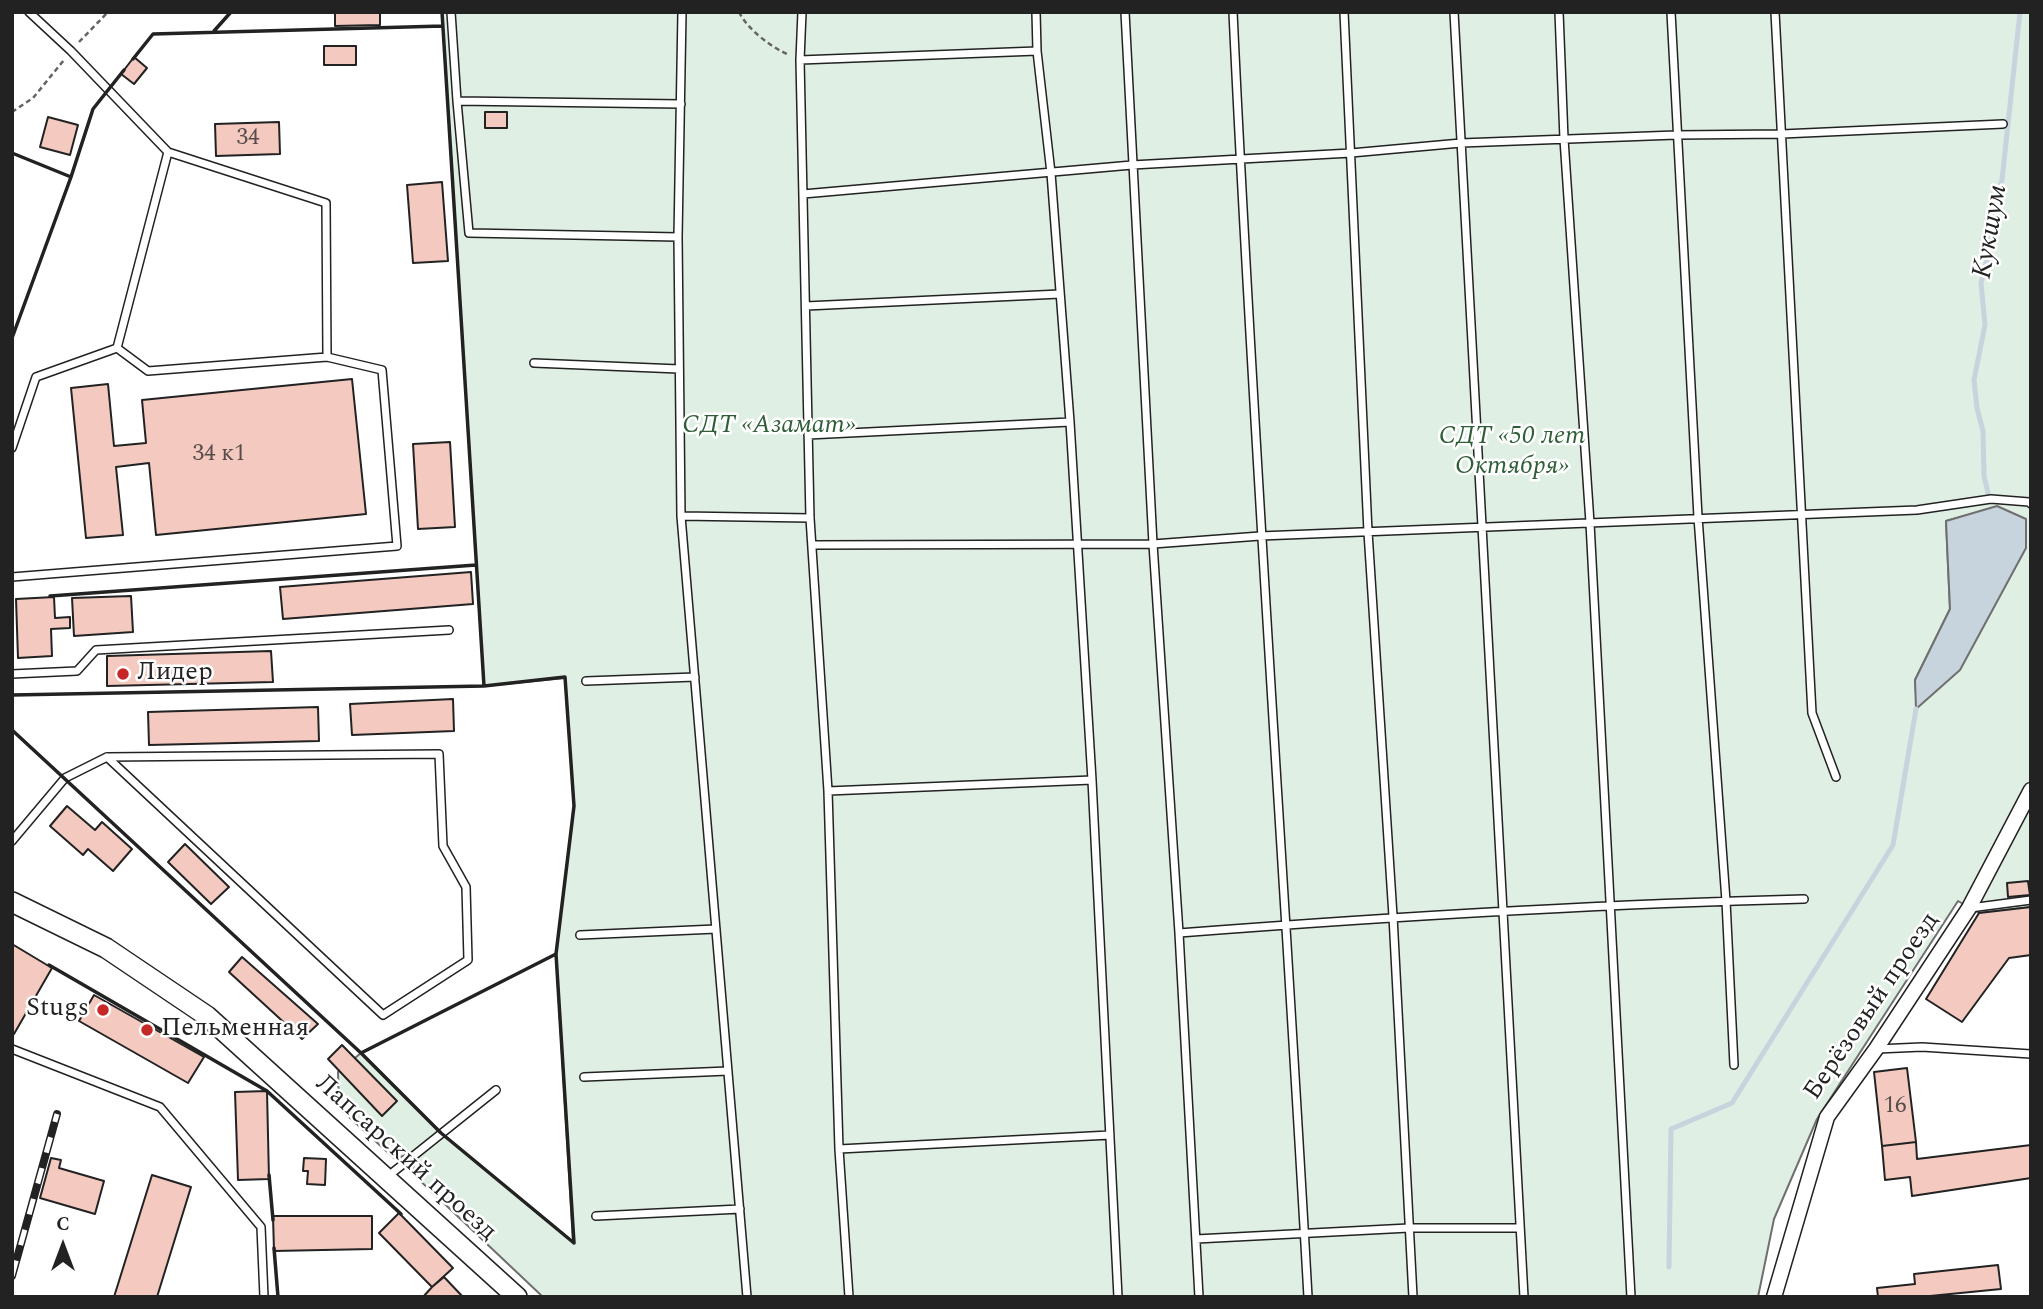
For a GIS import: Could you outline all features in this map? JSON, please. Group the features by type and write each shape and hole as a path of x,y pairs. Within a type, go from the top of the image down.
{"street":[{"name":"Берёзовый проезд","path":"1774,1297 1827,1117 1876,1049 1969,908 2030,793"},
{"name":"Лапсарский проезд","path":"12,902 106,948 207,1017 517,1297"}],"lane":[{"path":"29,12 71,51 168,152 326,203 327,357"},
{"path":"451,12 469,233 678,237"},
{"path":"682,12 678,237 681,516 747,1297"},
{"path":"802,12 800,60 810,517 828,791 839,1149 849,1297"},
{"path":"1036,12 1037,51 1051,173 1070,422 1092,780 1118,1297"},
{"path":"1125,12 1153,544 1179,933 1199,1297"},
{"path":"1233,12 1260,536 1287,924 1308,1297"},
{"path":"1344,12 1368,532 1393,916 1413,1297"},
{"path":"1454,12 1524,1297"},
{"path":"1559,12 1564,139 1590,523 1631,1297"},
{"path":"1671,12 1698,517 1726,901 1734,1065"},
{"path":"1776,13 1812,713 1836,777"},
{"path":"800,60 1037,51"},
{"path":"457,101 681,104"},
{"path":"803,194 1132,165 1351,153 1461,143 1782,134 2003,124"},
{"path":"117,348 168,152"},
{"path":"806,306 1060,295"},
{"path":"12,577 397,546 382,370 327,357 148,371 117,348"},
{"path":"12,448 36,377 117,348"},
{"path":"534,363 679,369"},
{"path":"808,435 1070,422"},
{"path":"813,545 1153,544 1260,536 1917,510 1991,499 2031,504"},
{"path":"681,516 810,517"},
{"path":"12,674 77,671 96,650 449,630"},
{"path":"586,681 695,677"},
{"path":"12,841 65,778 107,757 439,754 443,846 466,887 468,960 383,1015 107,757"},
{"path":"828,791 1092,780"},
{"path":"1179,933 1393,916 1804,899"},
{"path":"1969,908 2031,900"},
{"path":"580,935 716,929"},
{"path":"1876,1049 1922,1047 2031,1054"},
{"path":"12,1049 160,1107 261,1227 264,1297"},
{"path":"584,1077 728,1071"},
{"path":"387,1177 496,1090"},
{"path":"839,1149 1110,1135"},
{"path":"596,1216 740,1209"},
{"path":"1196,1239 1409,1228 1520,1228"}],"path":[{"path":"12,112 33,98 71,51 108,12"},
{"path":"739,12 742,19 775,49 800,60"}],"green space":[{"path":"442,12 2031,12 2031,907 1979,913 1958,901 1817,1119 1774,1219 1758,1297 543,1297 414,1175 414,1152 395,1159 339,1108 338,1072 361,1053 441,1133 573,1242 556,954 574,806 565,678 484,686","holes":["1997,507 1917,708 1915,680 1950,609 1946,521"]}],"shaded area":[{"path":"1997,506 2026,519 2026,548 1960,670 1916,709 1915,680 1950,609 1946,521"}],"building":[{"path":"335,12 380,12 380,25 335,26"},
{"path":"324,46 356,46 356,65 324,65"},
{"path":"134,57 147,68 134,84 121,74"},
{"path":"485,112 507,112 507,128 485,128"},
{"path":"48,117 78,125 70,155 40,147"},
{"path":"279,122 280,154 216,156 215,124"},
{"path":"442,182 448,261 413,263 407,185"},
{"path":"352,379 366,514 156,535 149,463 116,467 123,535 86,538 71,388 108,384 114,446 146,443 142,400"},
{"path":"450,442 455,527 418,529 413,444"},
{"path":"471,572 473,604 283,619 280,587"},
{"path":"131,596 133,632 74,636 72,598"},
{"path":"54,597 55,618 70,617 70,628 51,629 52,656 18,658 16,599"},
{"path":"271,651 273,682 107,686 107,656"},
{"path":"453,699 454,731 352,735 350,704"},
{"path":"318,707 319,741 149,745 148,712"},
{"path":"67,806 95,830 102,822 132,849 113,871 88,849 83,855 50,826"},
{"path":"185,844 229,887 211,904 168,862"},
{"path":"2028,881 2030,895 2008,897 2007,883"},
{"path":"2031,907 2031,955 2009,958 1962,1022 1926,999 1979,913"},
{"path":"12,944 52,968 14,1034 12,1033"},
{"path":"242,957 318,1024 302,1039 229,972"},
{"path":"94,995 204,1057 188,1083 79,1021"},
{"path":"342,1045 397,1101 382,1116 328,1059"},
{"path":"1907,1068 1916,1142 1882,1146 1874,1072"},
{"path":"267,1091 269,1179 238,1180 235,1092"},
{"path":"1916,1142 1917,1159 2031,1145 2031,1178 1912,1196 1910,1177 1885,1180 1882,1146"},
{"path":"51,1158 61,1160 59,1168 104,1181 95,1214 40,1198"},
{"path":"304,1158 326,1159 325,1185 307,1184 308,1171 303,1171"},
{"path":"152,1175 191,1187 157,1297 114,1297"},
{"path":"399,1213 453,1268 432,1287 379,1233"},
{"path":"273,1216 372,1216 372,1249 274,1251"},
{"path":"1998,1265 2001,1289 1920,1297 1878,1297 1877,1288 1915,1284 1914,1274"},
{"path":"444,1277 463,1297 423,1297 432,1287"}],"waterway":[{"name":"Кукшум","path":"1988,493 1984,476 1983,431 1974,380 1985,325 1981,283 1988,255 1992,209 2002,180 2020,12"},
{"path":"1669,1267 1671,1129 1732,1103 1893,845 1916,709"}],"railway":[{"path":"12,1276 57,1114"}],"wall":[{"path":"214,31 231,12"},
{"path":"442,12 484,686"},
{"path":"133,59 153,34 443,26"},
{"path":"12,338 93,109 124,70"},
{"path":"12,153 71,177"},
{"path":"50,596 476,565"},
{"path":"12,695 484,686 565,677 574,806 556,954 574,1243"},
{"path":"12,730 361,1053 441,1133 574,1243"},
{"path":"361,1053 556,954"},
{"path":"49,965 267,1091 401,1214"},
{"path":"269,1175 273,1220"},
{"path":"274,1248 278,1297"}],"place":[{"name":"Лидер","path":"123,674"},
{"name":"Stugs","path":"103,1010"},
{"name":"Пельменная","path":"147,1030"}],"park label":[{"name":"СДТ «Азамат»","path":"769,427"},
{"name":"СДТ «50 лет Октября»","path":"1512,453"}]}
